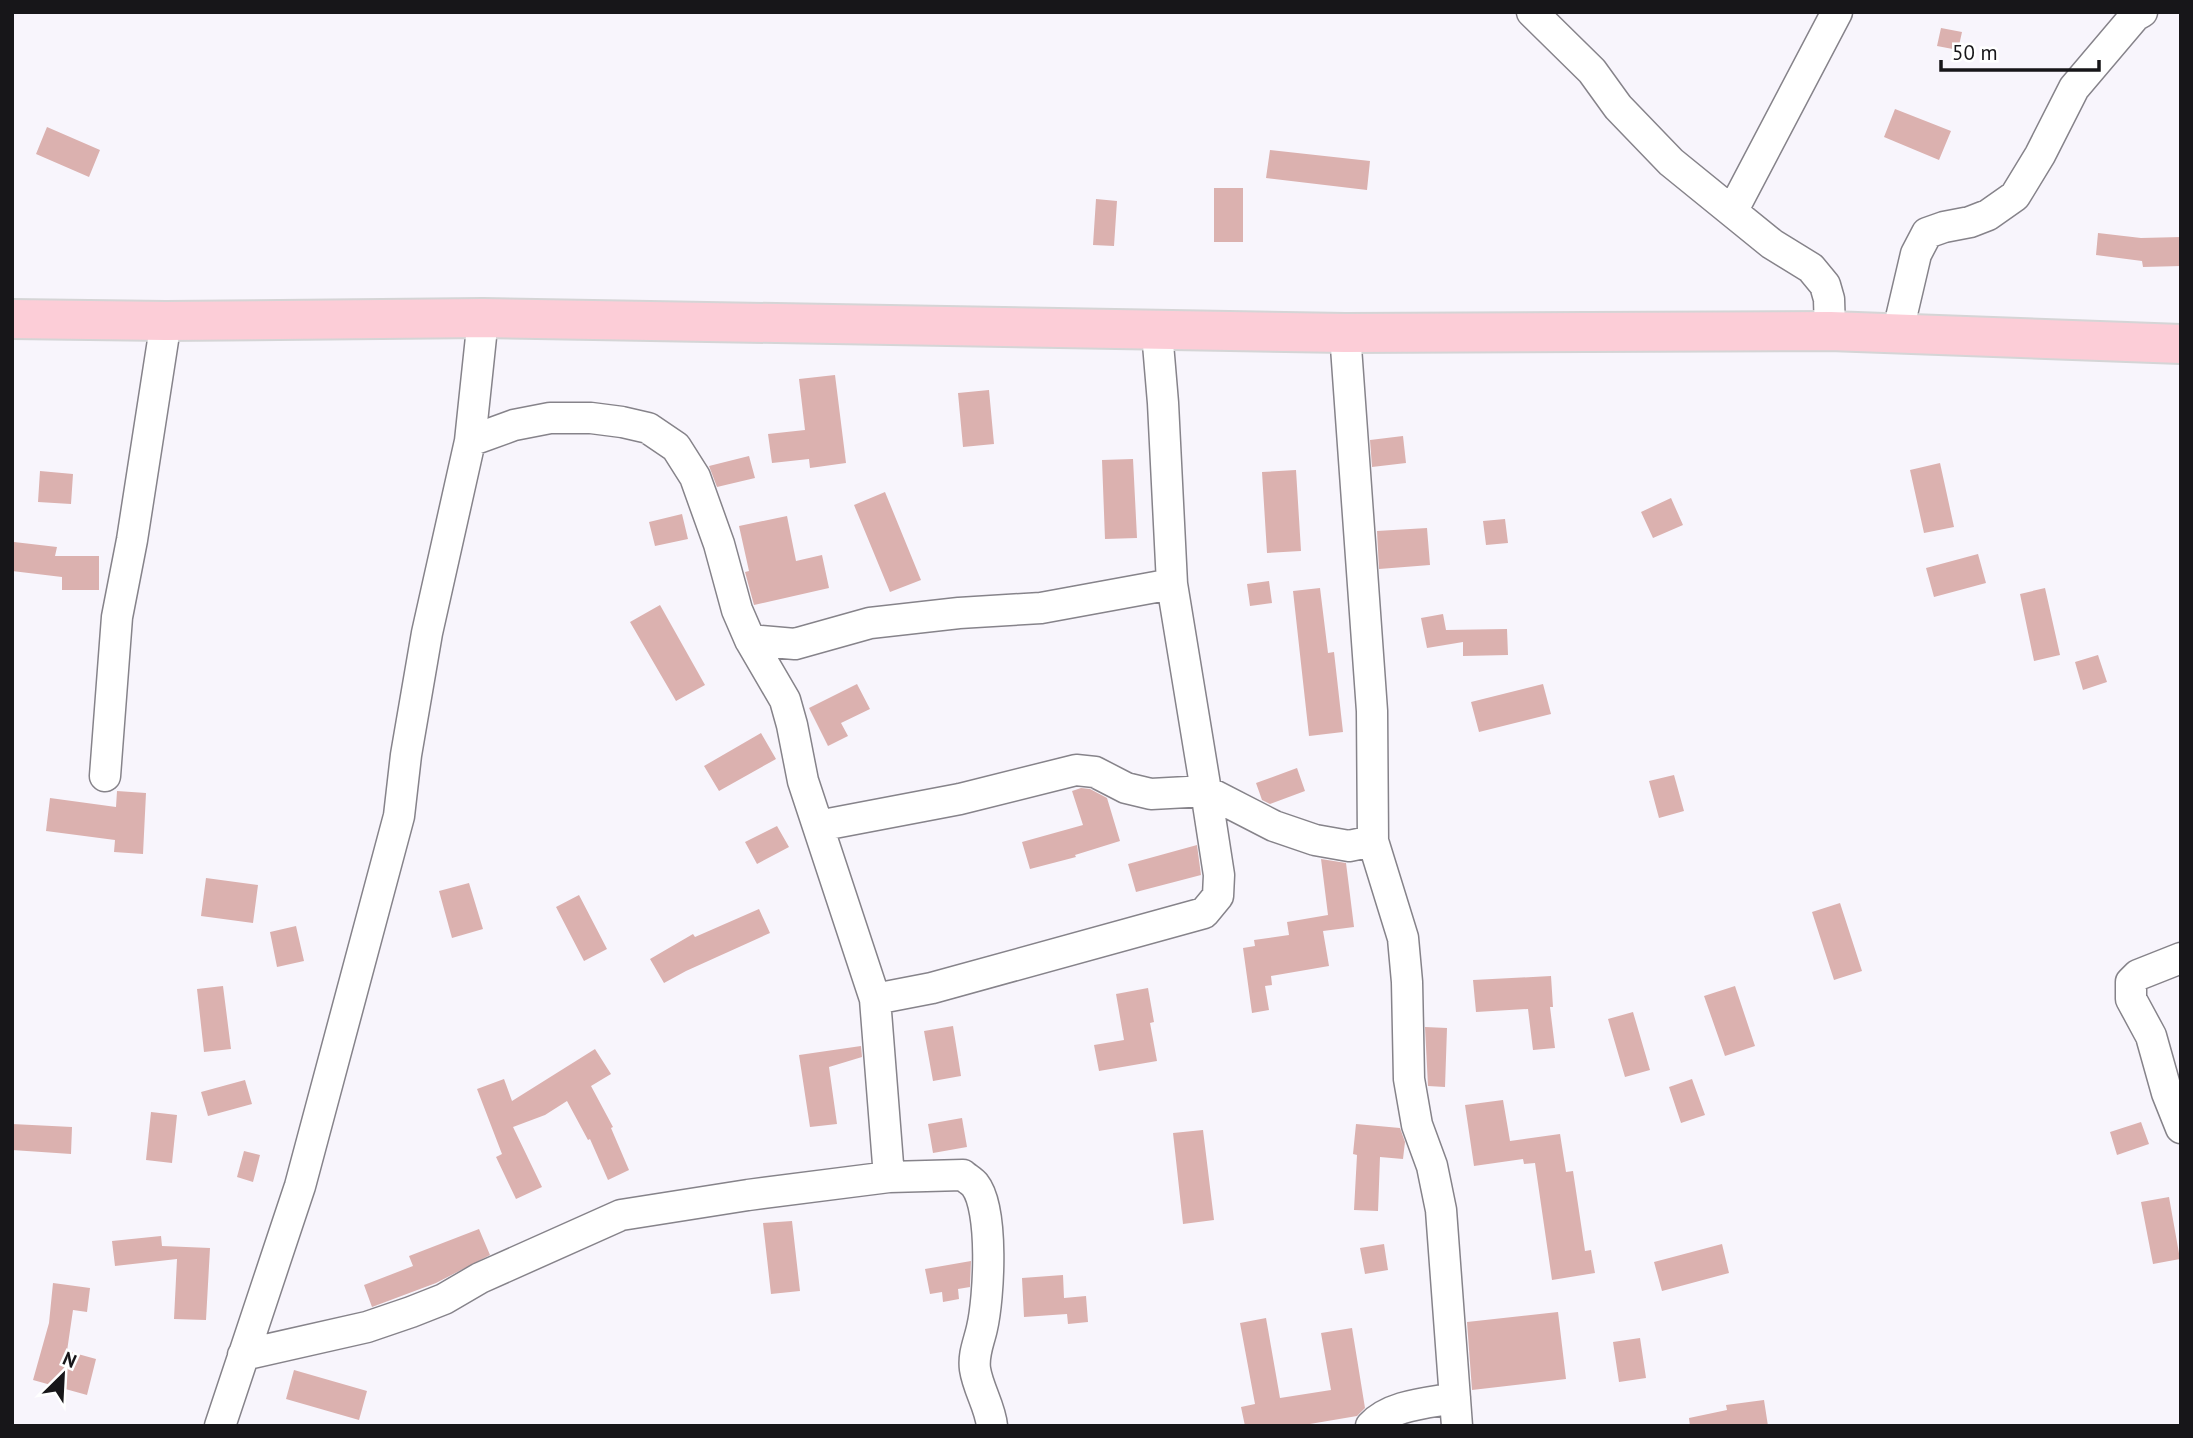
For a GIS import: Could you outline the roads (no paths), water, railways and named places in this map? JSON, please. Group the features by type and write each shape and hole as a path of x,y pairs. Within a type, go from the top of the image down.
{"main road":[{"path":"12,318 166,321 483,318 1157,332 1830,331 2181,344"}],"street":[{"path":"1532,12 1592,71 1618,107 1671,162 1772,244 1811,268 1825,285 1829,299 1830,331"},
{"path":"1733,210 1837,12"},
{"path":"1897,335 1916,254 1927,233 1988,215 2015,196 2040,155 2074,88 2134,16 2142,12"},
{"path":"220,1426 300,1186 399,816 406,755 428,633 470,441 483,318"},
{"path":"105,776 117,617 132,540 166,321"},
{"path":"875,999 932,988 1204,913 1218,896 1219,875 1172,584 1157,332"},
{"path":"1345,333 1372,711 1373,841 1403,938 1407,982 1409,1079 1417,1125 1432,1166 1441,1210 1456,1412 1410,1407 1379,1418 1371,1426"},
{"path":"470,441 513,425 550,418 591,418 648,428 676,447 695,477 719,544 737,610 750,640 785,700 803,781 875,999 889,1177"},
{"path":"750,640 795,643 870,623 959,613 1041,608 1172,584"},
{"path":"818,826 960,799 1076,770 1095,772 1126,788 1151,794 1206,791 1273,826 1315,840 1349,846 1373,841"},
{"path":"2181,958 2138,975 2132,982 2131,999 2151,1035 2167,1093 2181,1128"},
{"path":"243,1355 367,1328 411,1312 621,1215 889,1177 963,1175 975,1185 984,1209 988,1245 987,1298 975,1351 975,1370 992,1426"}]}
